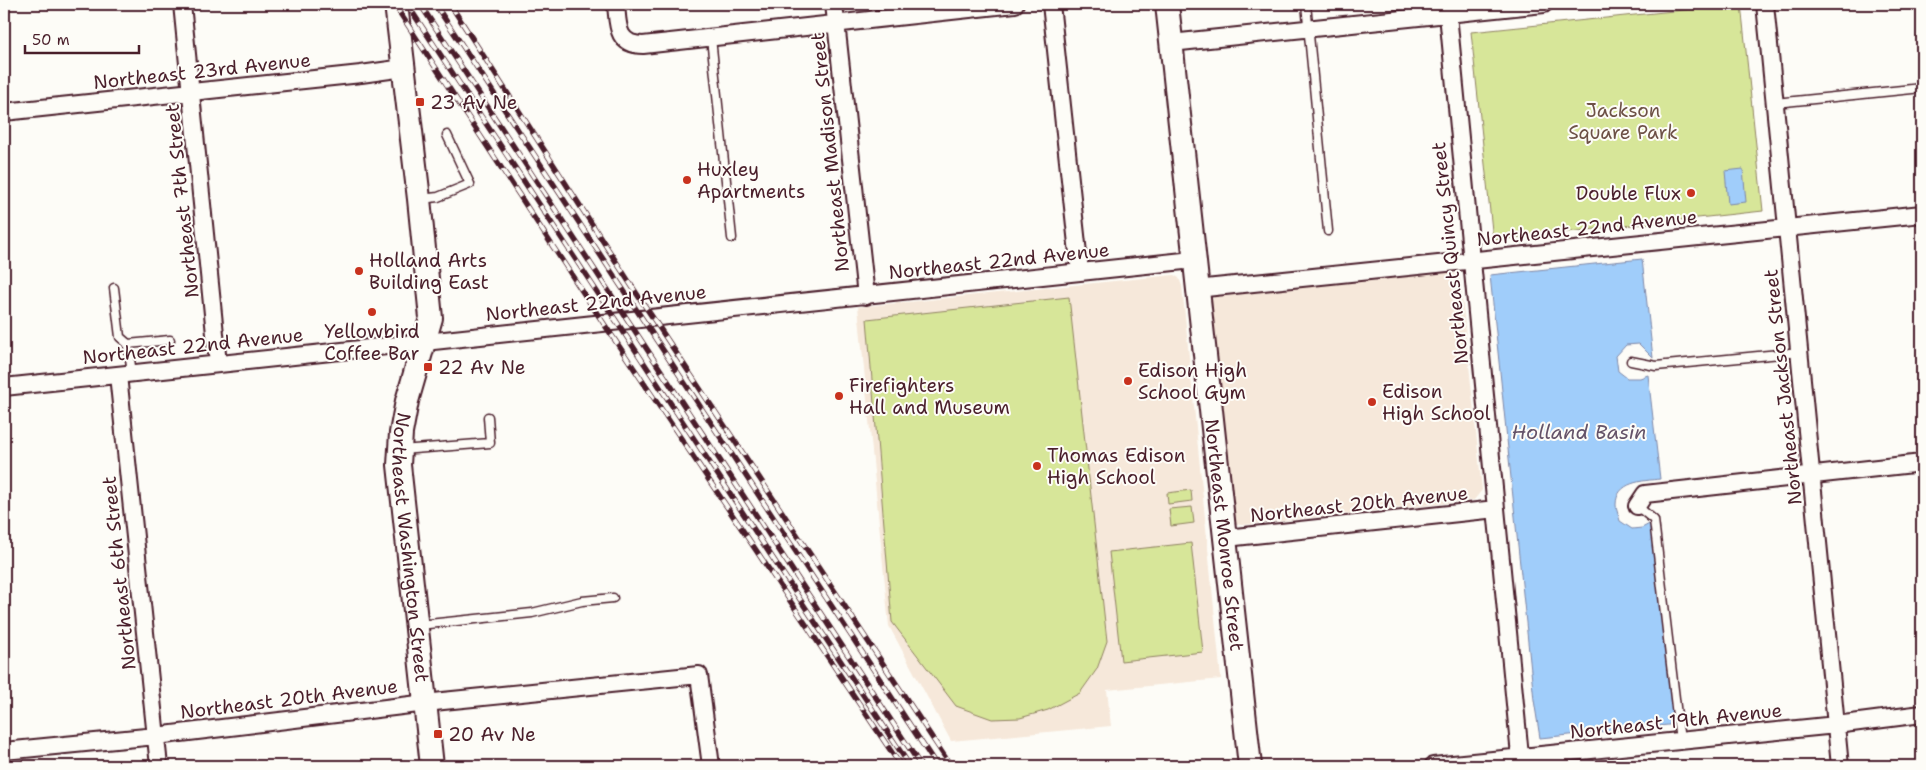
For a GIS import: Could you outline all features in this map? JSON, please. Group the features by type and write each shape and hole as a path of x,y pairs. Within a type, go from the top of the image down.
{"street":[{"name":"Northeast 7th Street","path":"182,4 218,364"},
{"name":"Northeast Washington Street","path":"396,4 431,318 407,401 399,465 432,766"},
{"path":"616,4 618,29 627,42 643,46 1015,4"},
{"name":"Northeast Madison Street","path":"834,4 866,296"},
{"path":"1051,4 1080,272"},
{"name":"Northeast Monroe Street","path":"1167,4 1196,289 1226,538 1250,766"},
{"path":"1171,43 1308,28 1448,9 1544,4"},
{"name":"Northeast Jackson Street","path":"1765,4 1840,766"},
{"name":"Northeast Quincy Street","path":"1448,9 1520,762"},
{"name":"Northeast 23rd Avenue","path":"4,112 404,68"},
{"name":"Northeast 22nd Avenue","path":"1196,289 1922,214"},
{"name":"Northeast 22nd Avenue","path":"4,387 1193,260"},
{"name":"Northeast 6th Street","path":"125,374 159,766"},
{"path":"1637,506 1645,494 1922,463"},
{"name":"Northeast 20th Avenue","path":"1226,538 1496,509"},
{"name":"Northeast 20th Avenue","path":"4,751 156,736 426,703 699,675 711,766"},
{"name":"Northeast 19th Avenue","path":"1433,766 1520,762 1680,741 1922,714"}],"lane":[{"path":"1306,4 1328,231"},
{"path":"711,38 732,238"},
{"path":"1775,103 1922,88"},
{"path":"419,200 438,197 470,184 447,135"},
{"path":"114,288 120,337 128,344 170,340"},
{"path":"125,374 128,344"},
{"path":"1631,361 1656,366 1800,352"},
{"path":"400,450 490,443 488,416"},
{"path":"1637,506 1654,520 1680,741"},
{"path":"417,625 532,613 582,601 612,598"}],"shaded area":[{"name":"Thomas Edison High School","path":"1453,272 1460,279 1482,490 1474,500 1242,525 1232,523 1225,499 1230,478 1216,343 1210,331 1207,304 1214,297"},
{"name":"Thomas Edison High School","path":"1174,275 1179,278 1182,286 1221,679 1107,690 1111,726 951,741 889,626 858,307"}],"green space":[{"name":"Jackson Square Park","path":"1741,4 1763,211 1493,240 1471,32"},
{"path":"1069,297 1107,641 1097,669 1080,693 1048,710 1020,718 992,719 956,706 892,622 867,319"},
{"path":"1191,490 1192,501 1168,504 1167,493"},
{"path":"1192,507 1194,523 1171,526 1169,509"},
{"path":"1191,543 1203,652 1121,661 1109,552"}],"water":[{"path":"1743,169 1746,202 1728,204 1725,171"},
{"name":"Holland Basin","path":"1642,259 1653,358 1639,344 1626,345 1616,356 1618,371 1627,378 1640,378 1648,375 1660,479 1639,482 1625,487 1617,497 1616,507 1620,521 1632,529 1642,528 1653,522 1678,724 1540,738 1534,700 1490,275"}],"railway":[{"path":"394,4 586,297 901,766"},
{"path":"407,4 910,766"},
{"path":"420,4 921,766"},
{"path":"435,4 937,766"},
{"path":"450,4 635,291 951,766"}],"place":[{"name":"23 Av Ne","path":"420,102"},
{"name":"Huxley Apartments","path":"687,180"},
{"name":"Double Flux","path":"1691,193"},
{"name":"Holland Arts Building East","path":"359,271"},
{"name":"Yellowbird Coffee Bar","path":"372,312"},
{"name":"22 Av Ne","path":"428,367"},
{"name":"Edison High School Gym","path":"1128,381"},
{"name":"Firefighters Hall and Museum","path":"839,396"},
{"name":"Edison High School","path":"1372,402"},
{"name":"Thomas Edison High School","path":"1037,466"},
{"name":"20 Av Ne","path":"438,734"}]}
